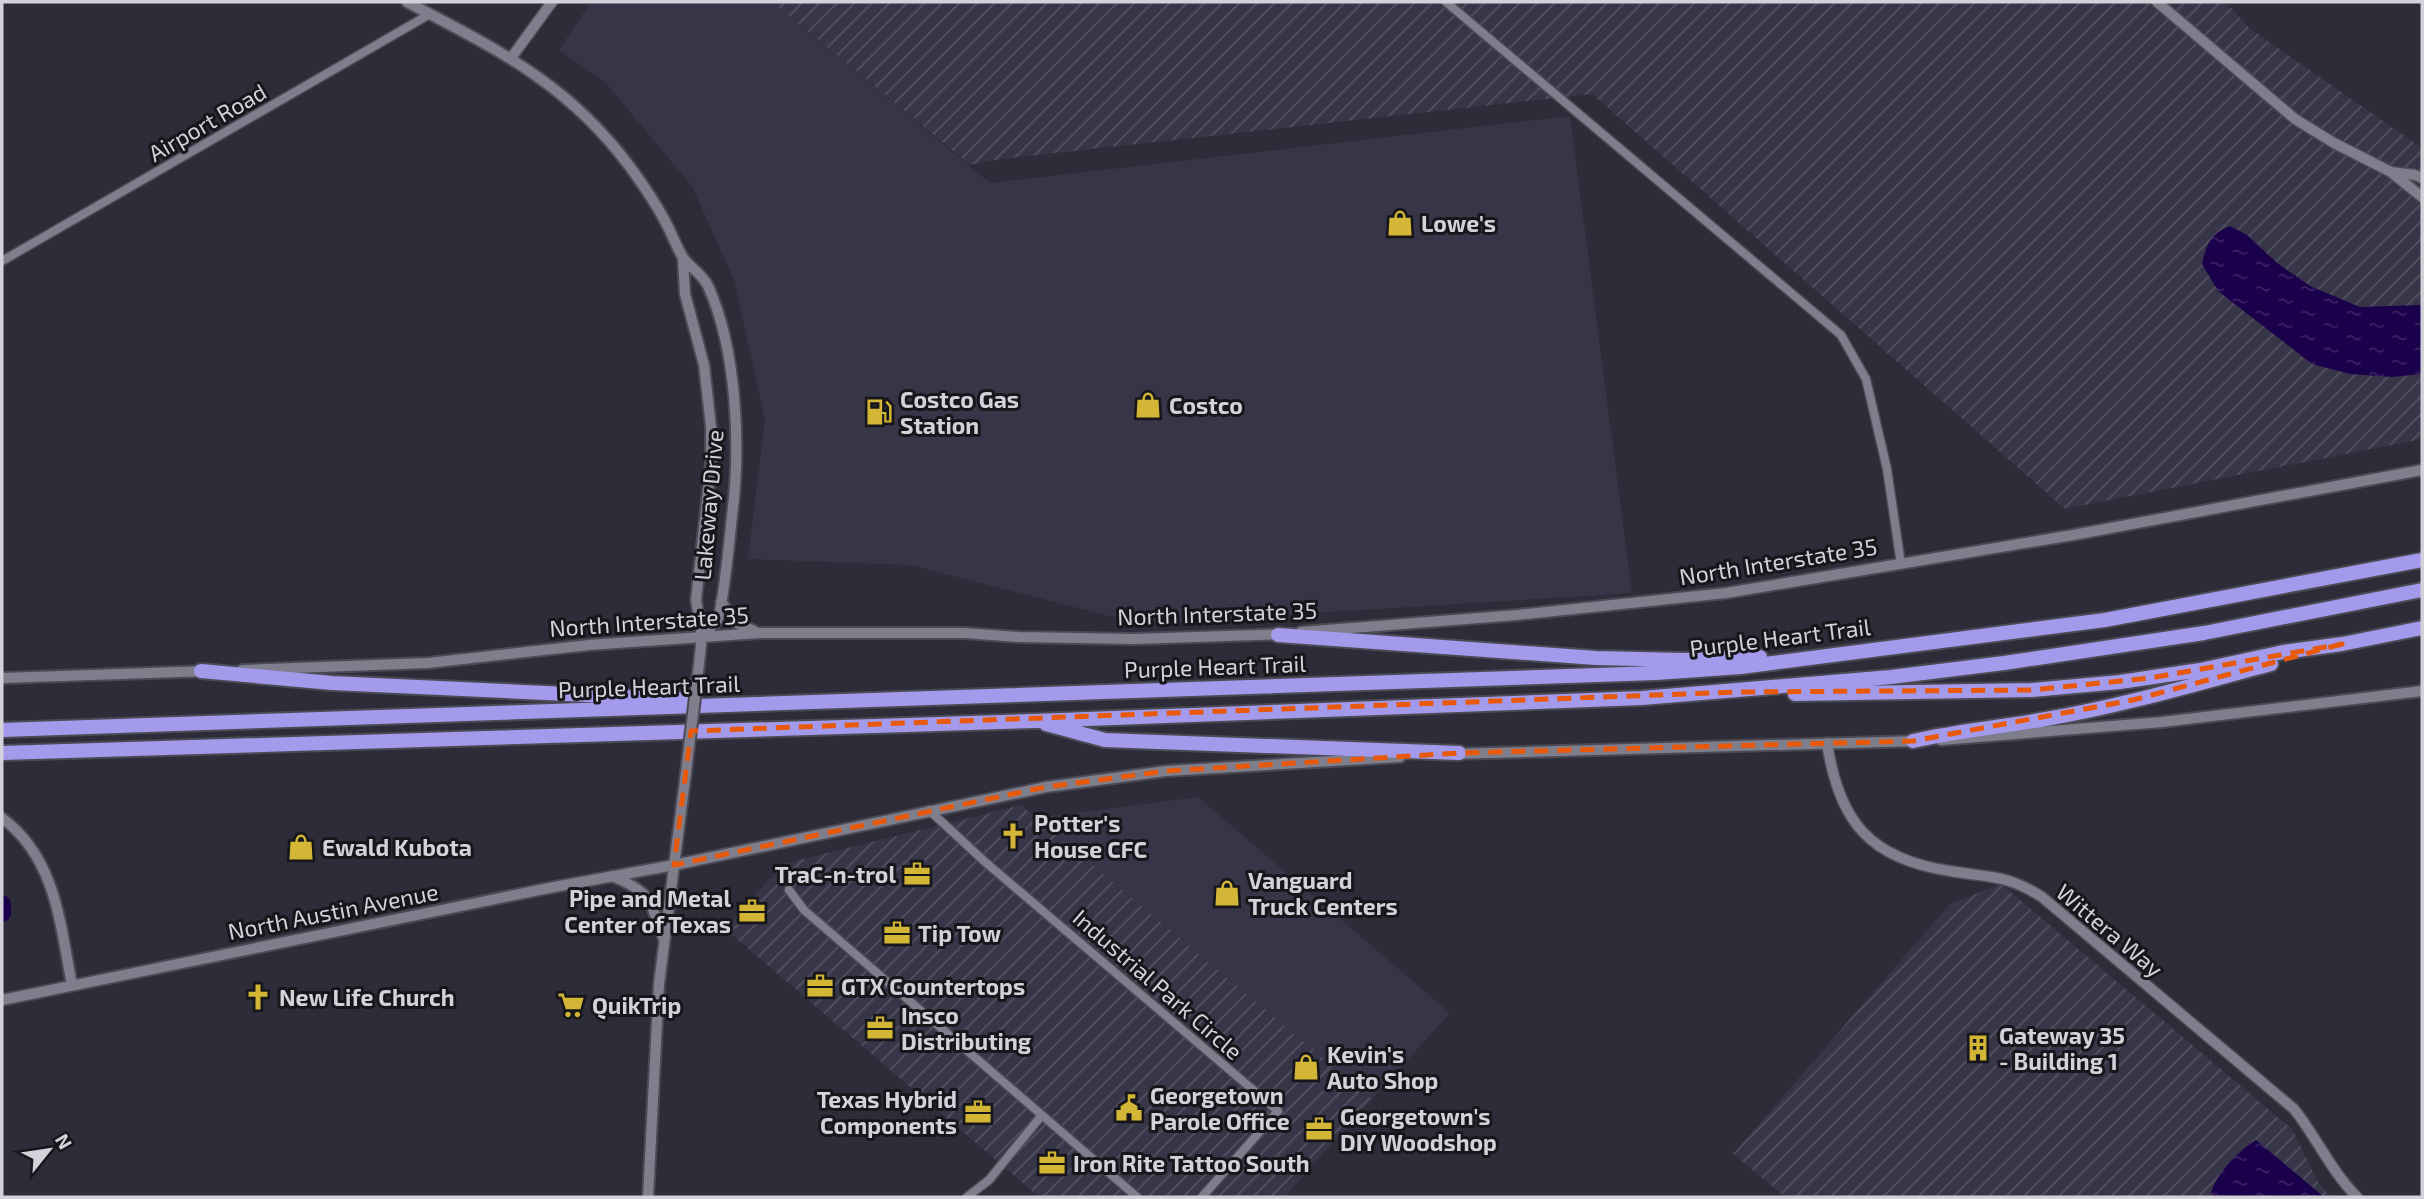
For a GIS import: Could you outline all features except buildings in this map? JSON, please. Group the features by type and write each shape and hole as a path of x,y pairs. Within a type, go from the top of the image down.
{"highway":[{"name":"Purple Heart Trail","path":"2,730 1656,673 1741,667 2105,620 2422,560"},
{"name":"Purple Heart Trail","path":"2,753 1496,705 1738,692 1891,677 2096,650 2204,633 2422,590"},
{"path":"1738,692 1863,694 2075,687 2150,678 2422,628"},
{"path":"1278,635 1596,658 1683,660 1818,656"},
{"path":"1913,741 2047,719 2133,700 2342,644"},
{"path":"201,671 332,683 668,697 748,705"},
{"path":"1034,721 1104,740 1459,753"}],"main road":[{"name":"Lakeway Drive","path":"407,2 511,58 573,104 617,150 657,207 683,258 707,284 719,317 735,402 736,486 718,619 702,636"},
{"name":"Lakeway Drive","path":"648,1197 652,1094 665,941 702,636 696,600 711,464 711,427 704,365 685,295 683,258"},
{"name":"North Interstate 35","path":"2,678 428,663 589,645 759,633 964,633 1134,639 1278,635 1517,615 1681,598 1901,564 2422,470"},
{"path":"721,602 737,624 759,633"},
{"path":"674,865 1046,787 1166,771 1459,753 1958,740 2162,722 2422,691"},
{"path":"2,818 33,848 47,875 72,985"},
{"name":"North Austin Avenue","path":"2,1000 674,865"},
{"path":"612,876 637,887 645,894 665,941"}],"street":[{"path":"511,58 552,2"},
{"path":"1447,2 1841,335 1866,379 1887,469 1901,564"},
{"path":"2157,2 2295,119 2333,143 2391,172 2422,197"},
{"name":"Airport Road","path":"2,261 430,14"},
{"path":"2391,172 2416,174 2422,178"},
{"name":"Wittera Way","path":"1827,743 1831,770 1839,792 1850,817 1868,838 1888,854 1916,866 2003,878 2022,884 2042,897 2294,1109 2341,1181 2357,1197"},
{"name":"Industrial Park Circle","path":"929,810 995,870 1278,1111 1202,1197"},
{"path":"789,890 804,910 1138,1197"},
{"path":"967,1197 989,1180 1042,1115"}],"highlighted area":[{"path":"2342,644 2133,700 1913,741 1459,753 1166,771 1046,787 674,865 691,731 1738,692 2032,690 2150,678"}],"shaded area":[{"path":"591,2 772,2 990,183 1570,116 1632,593 1140,624 911,565 748,559 765,419 734,280 692,186 606,83 559,50"},
{"path":"772,2 2226,2 2249,28 2422,148 2422,439 2065,509 1592,94 1001,159 970,165"},
{"path":"1198,797 1450,1013 1372,1099 1036,818"},
{"path":"1021,805 1372,1099 1284,1197 1039,1197 725,929 783,864"},
{"path":"2001,884 2292,1129 2319,1184 2331,1197 1785,1197 1733,1154 1950,904"}],"water":[{"path":"2230,226 2247,235 2277,263 2310,286 2360,307 2422,305 2422,374 2392,377 2350,374 2312,364 2218,291 2202,264 2210,241 2218,232"},
{"path":"2256,1140 2324,1197 2214,1197 2211,1193 2223,1170 2235,1156"}],"waterway":[{"path":"2,904 2,913"}],"place":[{"name":"Lowe's","path":"1400,223"},
{"name":"Costco","path":"1148,405"},
{"name":"Costco Gas Station","path":"879,412"},
{"name":"Potter's House CFC","path":"1013,836"},
{"name":"Ewald Kubota","path":"301,847"},
{"name":"TraC-n-trol","path":"917,874"},
{"name":"Vanguard Truck Centers","path":"1227,893"},
{"name":"Pipe and Metal Center of Texas","path":"752,911"},
{"name":"Tip Tow","path":"897,933"},
{"name":"GTX Countertops","path":"820,986"},
{"name":"New Life Church","path":"258,997"},
{"name":"QuikTrip","path":"571,1005"},
{"name":"Insco Distributing","path":"880,1028"},
{"name":"Gateway 35 - Building 1","path":"1978,1048"},
{"name":"Kevin's Auto Shop","path":"1306,1067"},
{"name":"Georgetown Parole Office","path":"1129,1108"},
{"name":"Texas Hybrid Components","path":"978,1112"},
{"name":"Georgetown's DIY Woodshop","path":"1319,1129"},
{"name":"Iron Rite Tattoo South","path":"1052,1163"}]}
